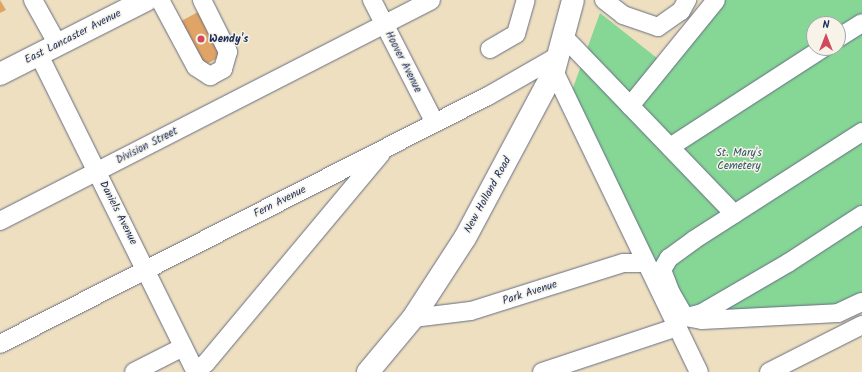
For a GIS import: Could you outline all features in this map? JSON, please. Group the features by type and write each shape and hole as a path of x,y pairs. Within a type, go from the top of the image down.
{"main road":[{"name":"East Lancaster Avenue","path":"0,74 146,0"},
{"name":"New Holland Road","path":"368,372 413,318 465,238 558,54 573,0"}],"street":[{"path":"160,0 196,67 210,76 223,69 228,52 202,0"},
{"name":"Hoover Avenue","path":"372,0 435,123"},
{"path":"384,24 432,0"},
{"path":"490,49 516,34 526,0"},
{"path":"604,0 623,15 658,27 681,11 687,0"},
{"path":"630,106 716,0"},
{"path":"37,2 58,45"},
{"path":"846,33 862,22"},
{"name":"Division Street","path":"0,220 252,93 384,24"},
{"path":"558,54 630,106 734,214"},
{"path":"558,54 646,263 681,322"},
{"name":"Fern Avenue","path":"0,344 385,149 435,123 558,54"},
{"name":"Daniels Avenue","path":"39,55 196,371"},
{"path":"670,147 811,56"},
{"path":"699,372 662,270 669,258 734,214 862,132"},
{"path":"196,371 206,363 385,149"},
{"path":"542,372 702,313 788,263 862,215"},
{"name":"Park Avenue","path":"413,318 471,311 623,263 646,263"},
{"path":"681,322 838,313 862,302"},
{"path":"772,371 862,325"},
{"path":"134,372 183,347"}],"green space":[{"name":"St. Mary's Cemetery","path":"712,0 862,0 862,308 683,325 570,96 600,13 662,62"}],"building":[{"path":"0,0 6,10 0,13"},
{"name":"Wendy's","path":"198,12 221,56 204,66 180,21"}],"place":[{"name":"Wendy's","path":"201,39"}]}
